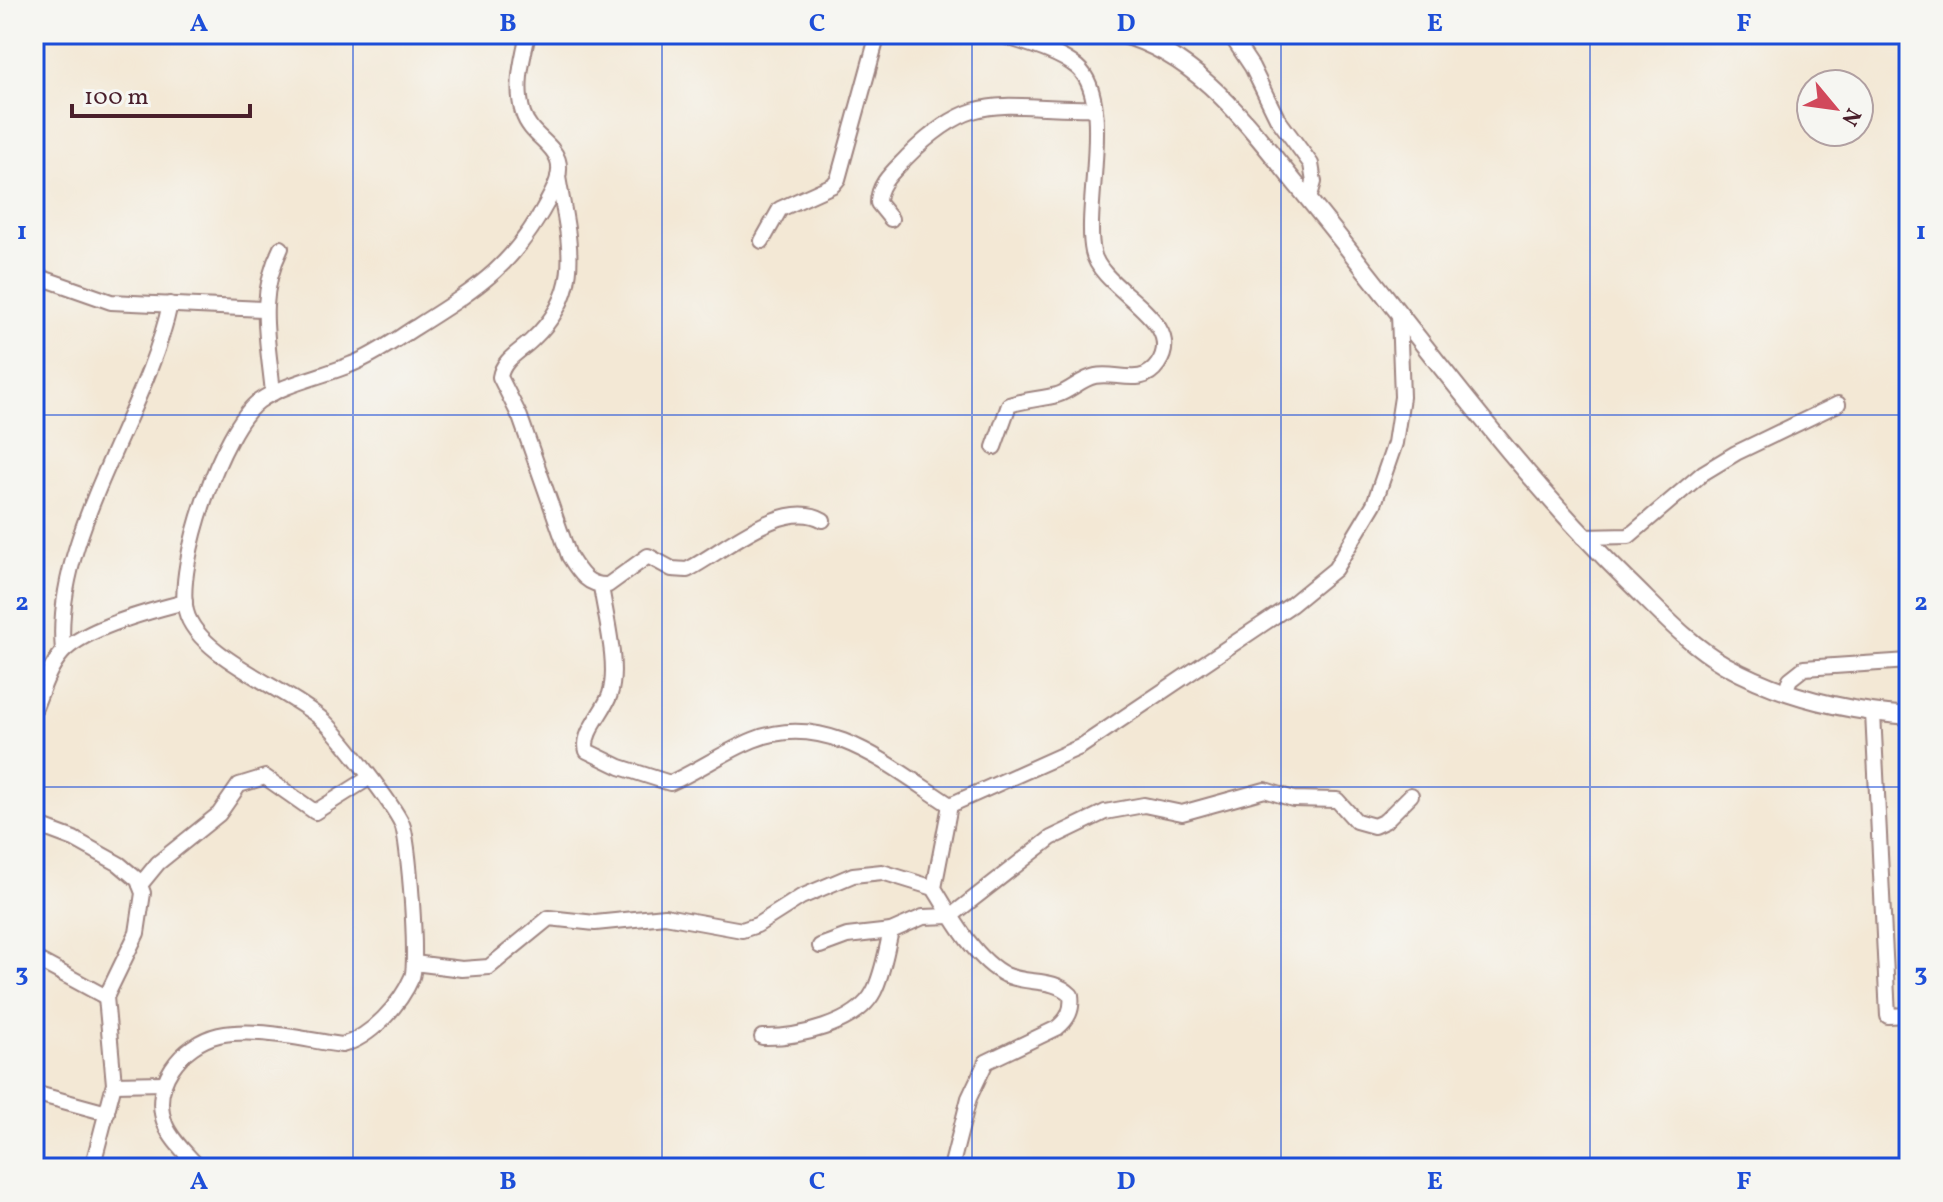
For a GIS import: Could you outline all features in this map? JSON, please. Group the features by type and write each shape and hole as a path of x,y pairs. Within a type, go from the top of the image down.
{"street":[{"path":"528,34 520,69 521,103 524,118 553,146 571,250 565,299 540,333 504,366 500,377 520,417 569,556 587,579 601,586 614,583 644,557 653,556 681,572 768,523 804,512 823,520"},
{"path":"762,241 780,209 833,185 838,179 878,34"},
{"path":"994,447 1009,405 1059,394 1094,376 1136,377 1156,368 1163,341 1157,325 1101,271 1093,254 1094,108 1080,70 1054,55 998,34"},
{"path":"1120,34 1154,46 1184,64 1215,89 1309,199 1399,314 1583,537 1688,639 1722,663 1785,691 1873,713 1909,716"},
{"path":"1230,34 1246,57 1277,118 1311,164 1314,182 1309,199"},
{"path":"891,219 878,203 883,183 949,120 997,105 1094,108"},
{"path":"199,1168 166,1126 161,1097 164,1083 189,1048 218,1035 239,1033 342,1045 354,1042 383,1019 401,996 414,963 406,837 401,822 319,716 236,664 208,642 187,614 184,578 203,505 232,434 257,403 273,393 363,360 480,286 516,253 554,189 558,173"},
{"path":"273,393 263,309 272,266 281,248"},
{"path":"34,275 111,302 263,309"},
{"path":"34,710 63,651 63,614 77,553 100,485 159,345 170,304"},
{"path":"950,805 1091,740 1291,605 1335,569 1374,504 1395,443 1403,383 1399,314"},
{"path":"1583,537 1629,536 1703,473 1736,453 1838,404"},
{"path":"601,586 613,674 610,694 586,742 587,751 620,767 670,783 756,739 791,733 829,734 867,752 950,805"},
{"path":"63,651 132,616 185,602"},
{"path":"1785,691 1790,679 1804,668 1909,661"},
{"path":"1873,713 1888,1016 1909,1015"},
{"path":"140,885 158,863 210,823 230,794 249,779 265,777 315,812 321,812 369,778"},
{"path":"820,946 847,936 891,931 923,917 951,916 1051,838 1105,812 1144,805 1182,813 1265,790 1293,799 1337,800 1356,821 1374,826 1411,795"},
{"path":"934,888 950,805"},
{"path":"34,824 74,839 119,864 140,885 142,906 137,933 106,997 114,1084 92,1168"},
{"path":"414,963 462,969 489,967 549,918 595,923 665,916 742,930 757,925 801,897 853,875 882,872 934,888 951,916 999,971 1060,987 1071,995 1073,1003 1066,1021 1057,1028 986,1062 969,1098 951,1168"},
{"path":"762,1037 802,1035 836,1022 859,1007 874,990 891,931"},
{"path":"34,958 106,997"},
{"path":"114,1084 164,1083"},
{"path":"34,1093 107,1113"}]}
